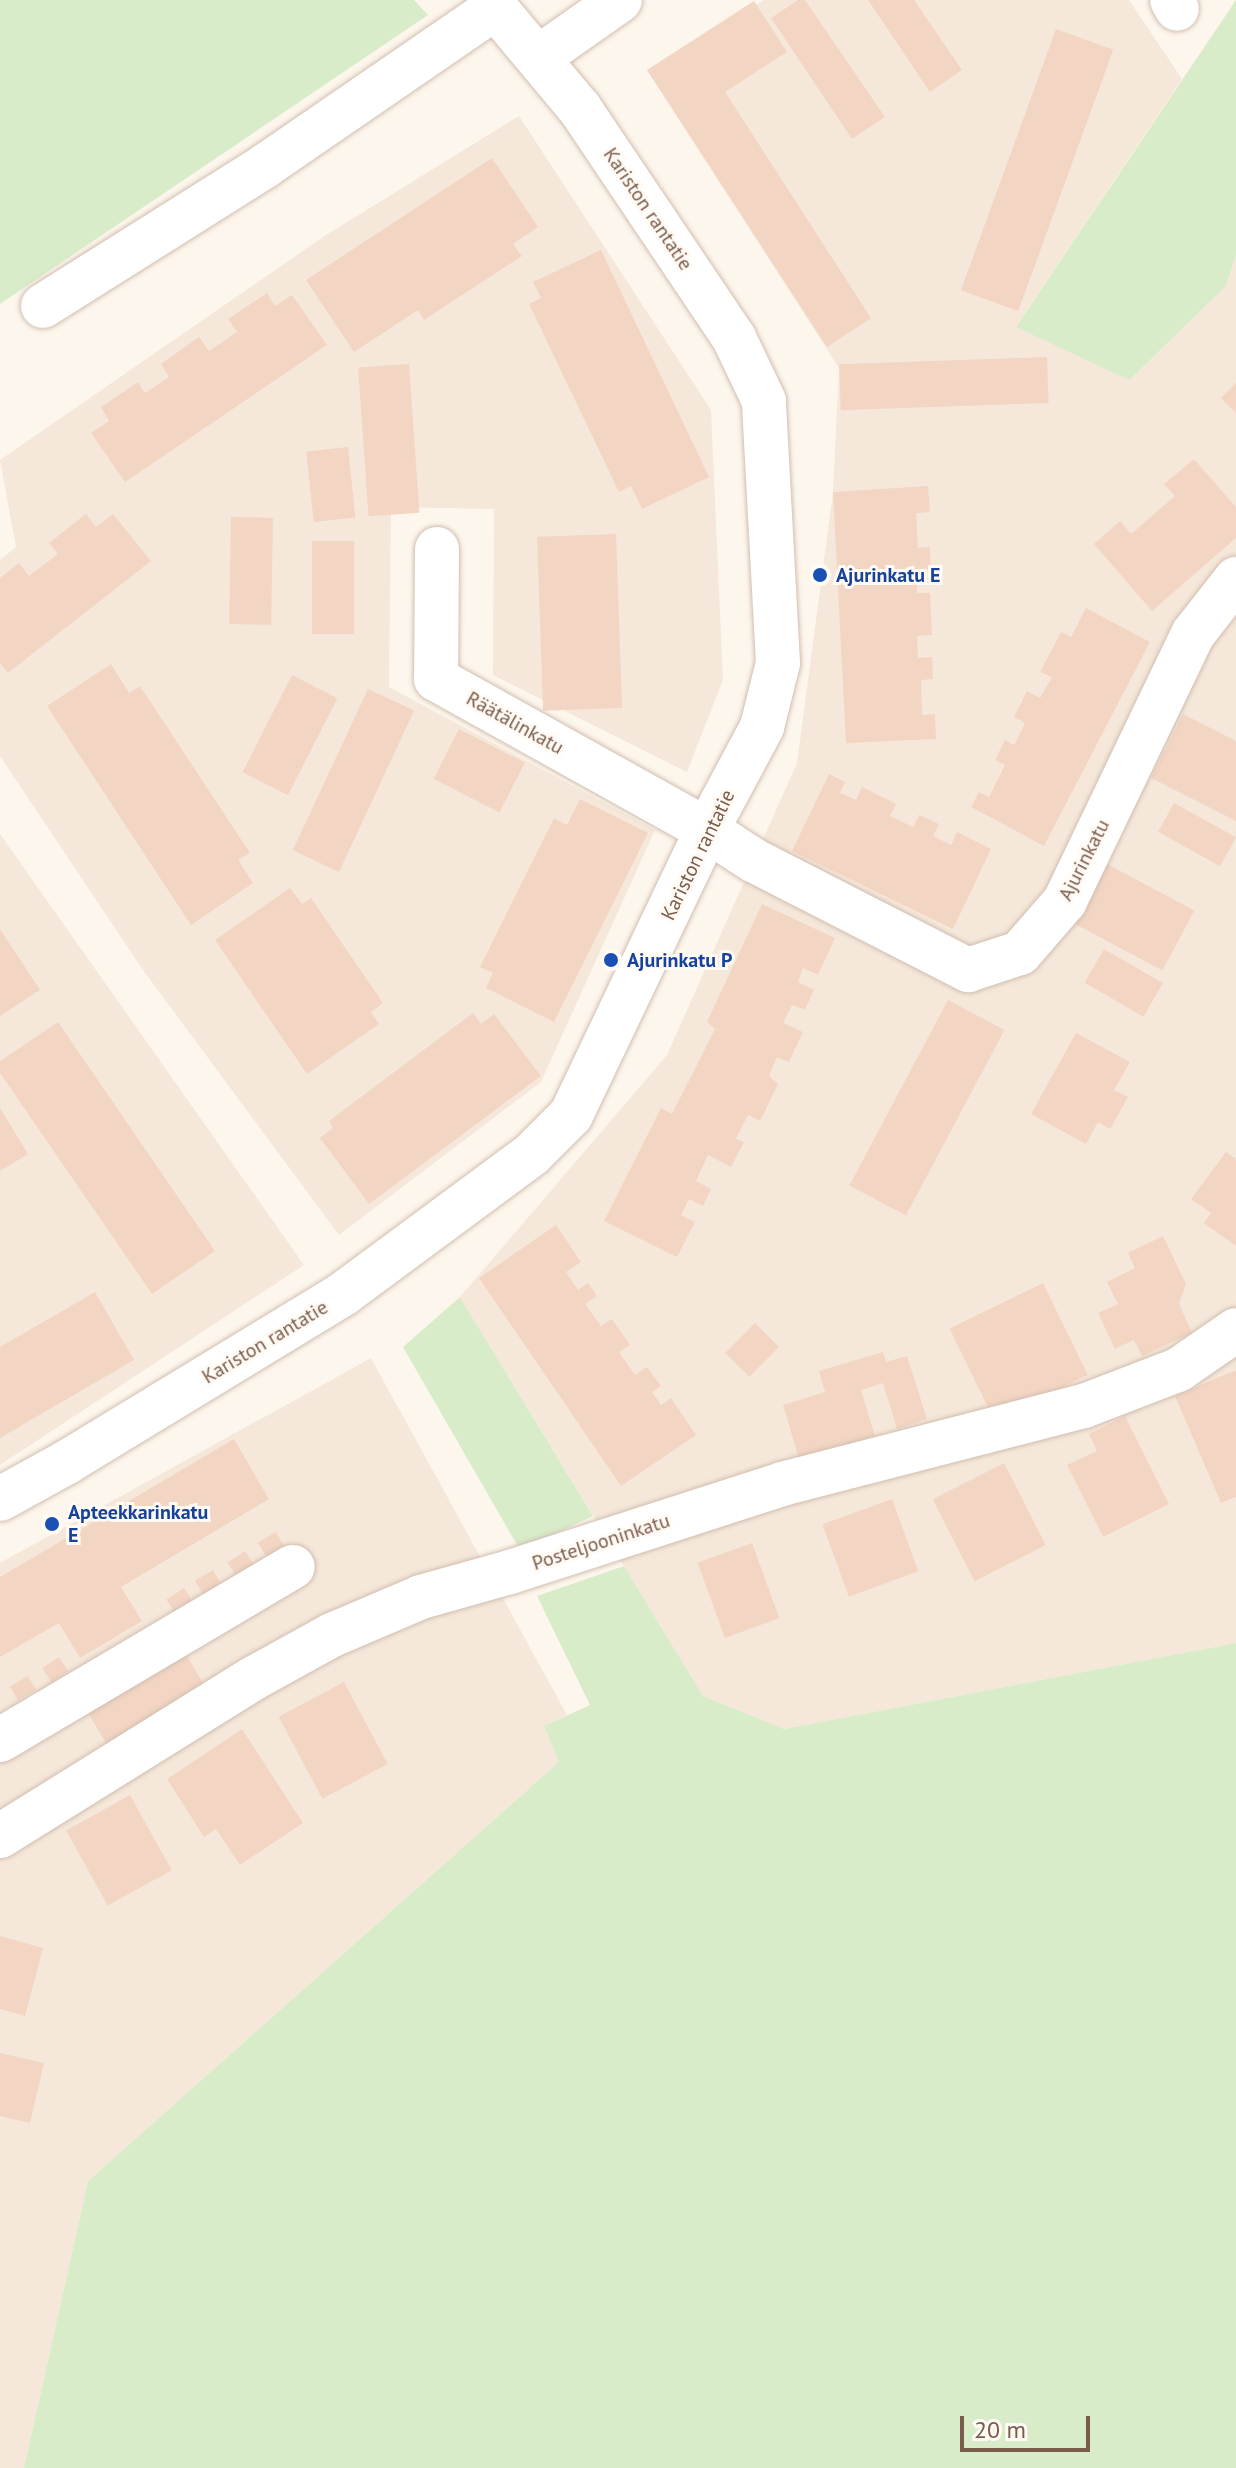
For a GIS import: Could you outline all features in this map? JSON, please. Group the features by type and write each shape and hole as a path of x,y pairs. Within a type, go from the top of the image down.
{"street":[{"path":"539,57 620,0"},
{"path":"43,306 265,166 492,4"},
{"name":"Kariston rantatie","path":"0,1499 67,1462 343,1294 532,1154 571,1115 707,830 762,727 778,663 764,401 726,326 580,109 492,4"},
{"name":"Räätälinkatu","path":"437,549 436,679 707,830"},
{"name":"Ajurinkatu","path":"707,830 753,860 968,970 1020,953 1065,901 1193,634 1236,579"},
{"name":"Posteljooninkatu","path":"0,1836 254,1678 332,1635 421,1597 510,1572 782,1484 1084,1406 1178,1370 1236,1330"},
{"path":"0,1740 293,1567"}],"shaded area":[{"path":"764,0 1129,0 1182,79 1016,327 1226,286 1236,255 1236,1643 784,1729 703,1696 460,1297 667,1055 797,763 833,492 839,368 647,70"},
{"path":"519,116 711,410 723,680 687,772 493,675 494,509 391,507 389,687 655,830 541,1082 339,1235 143,970 0,756 0,560 16,547 0,460 326,235"},
{"path":"0,834 304,1265 0,1465"},
{"path":"371,1358 567,1715 544,1726 559,1762 88,2181 24,2468 0,2468 0,1563"}],"green space":[{"path":"0,0 414,0 428,15 0,304"},
{"path":"1236,0 1236,255 1226,286 1129,380 1016,327"},
{"path":"460,1297 593,1516 520,1550 403,1347"},
{"path":"624,1566 703,1696 784,1729 1236,1643 1236,2468 24,2468 88,2181 559,1762 544,1726 590,1705 537,1596"}],"building":[{"path":"798,0 805,0 885,117 852,139 771,18"},
{"path":"868,0 914,0 962,70 930,92"},
{"path":"754,1 787,52 725,92 871,318 827,347 647,70"},
{"path":"1056,29 1113,50 1018,311 961,290"},
{"path":"492,158 538,227 513,244 522,256 424,320 418,310 354,352 306,280"},
{"path":"601,250 709,477 642,509 631,486 619,492 529,304 541,298 533,282"},
{"path":"267,293 275,306 292,295 327,345 125,482 91,433 109,421 101,407 138,382 145,393 169,377 161,364 199,337 209,351 237,332 228,319"},
{"path":"1047,357 1049,403 841,410 839,364"},
{"path":"409,364 419,513 369,516 358,368"},
{"path":"1236,383 1236,413 1221,398"},
{"path":"348,447 355,518 314,522 306,451"},
{"path":"1194,459 1236,507 1236,538 1152,611 1094,544 1120,521 1131,534 1175,496 1164,484"},
{"path":"928,486 930,512 916,513 918,548 930,547 931,570 916,571 917,593 930,593 932,635 917,636 918,658 932,657 933,679 921,680 922,715 935,714 936,739 846,743 833,492"},
{"path":"86,514 96,527 113,514 151,561 8,673 0,663 0,578 19,563 29,576 58,554 49,543"},
{"path":"231,517 273,518 271,625 229,624"},
{"path":"616,534 622,708 543,711 537,537"},
{"path":"312,541 354,541 354,634 312,634"},
{"path":"1086,608 1150,642 1044,846 971,807 979,792 989,797 1005,765 995,760 1005,740 1014,745 1025,723 1014,717 1027,691 1040,698 1052,677 1040,672 1061,632 1071,637"},
{"path":"111,664 129,693 140,686 250,853 238,860 253,883 191,925 47,706"},
{"path":"292,675 337,698 288,795 243,772"},
{"path":"368,689 414,711 339,872 293,850"},
{"path":"1183,714 1236,741 1236,821 1151,778"},
{"path":"459,729 525,763 500,812 434,779"},
{"path":"829,774 845,782 840,793 856,800 862,787 896,804 890,816 913,827 919,815 939,824 933,836 951,845 957,832 991,849 953,929 792,851"},
{"path":"580,799 648,833 554,1022 486,988 493,973 480,967 554,818 567,825"},
{"path":"1174,803 1236,837 1220,866 1158,832"},
{"path":"1107,864 1194,910 1162,971 1075,924"},
{"path":"290,888 302,904 311,898 383,1003 371,1012 379,1024 307,1074 215,940"},
{"path":"762,904 835,938 818,975 803,968 798,982 814,990 805,1010 792,1005 783,1023 803,1032 789,1062 777,1057 769,1076 778,1084 760,1121 748,1115 736,1139 744,1142 731,1167 708,1155 696,1181 711,1189 703,1206 689,1199 681,1215 695,1222 677,1257 604,1221 661,1108 672,1114 715,1029 707,1022"},
{"path":"0,929 40,990 0,1016"},
{"path":"1104,949 1163,983 1143,1017 1084,983"},
{"path":"948,1000 1005,1030 906,1215 849,1185"},
{"path":"473,1013 481,1024 494,1014 541,1076 369,1204 320,1138 333,1128 329,1121"},
{"path":"58,1022 215,1251 152,1294 0,1073 0,1061"},
{"path":"1076,1033 1130,1062 1114,1090 1128,1097 1110,1129 1098,1122 1086,1144 1031,1114"},
{"path":"0,1108 28,1154 0,1171"},
{"path":"1226,1152 1236,1159 1236,1246 1204,1223 1211,1213 1191,1199"},
{"path":"556,1225 581,1262 566,1272 578,1290 588,1283 597,1296 585,1304 601,1326 612,1319 630,1345 619,1352 635,1375 647,1367 661,1386 652,1392 661,1405 671,1398 696,1435 621,1486 479,1278"},
{"path":"1163,1236 1186,1284 1179,1304 1192,1333 1142,1356 1134,1340 1115,1349 1098,1313 1118,1304 1107,1282 1135,1268 1128,1253"},
{"path":"1043,1283 1088,1375 994,1420 950,1329"},
{"path":"95,1292 134,1360 0,1438 0,1347"},
{"path":"755,1323 779,1347 749,1377 725,1353"},
{"path":"883,1352 886,1362 907,1356 927,1419 897,1429 883,1383 861,1390 875,1436 799,1459 783,1405 825,1392 819,1371"},
{"path":"1236,1370 1236,1497 1221,1503 1175,1396"},
{"path":"1125,1416 1169,1504 1103,1537 1067,1465 1097,1451 1089,1434"},
{"path":"234,1439 269,1499 121,1587 142,1621 80,1658 59,1623 0,1657 0,1577"},
{"path":"1004,1463 1046,1545 974,1581 933,1499"},
{"path":"892,1499 918,1571 849,1597 822,1524"},
{"path":"276,1532 284,1546 266,1556 258,1542"},
{"path":"752,1543 779,1618 725,1638 697,1563"},
{"path":"245,1551 254,1565 237,1577 227,1562"},
{"path":"213,1570 221,1584 203,1594 195,1580"},
{"path":"184,1588 193,1602 176,1614 166,1599"},
{"path":"182,1648 205,1686 107,1744 84,1707"},
{"path":"59,1657 68,1671 51,1682 42,1668"},
{"path":"28,1676 36,1690 18,1700 10,1686"},
{"path":"344,1682 388,1764 322,1799 279,1717"},
{"path":"242,1729 303,1823 240,1865 216,1829 204,1837 167,1779"},
{"path":"130,1795 172,1870 108,1906 66,1830"},
{"path":"0,1936 43,1948 25,2016 0,2009"},
{"path":"0,2053 44,2063 30,2123 0,2116"}],"place":[{"name":"Ajurinkatu E","path":"820,575"},
{"name":"Ajurinkatu P","path":"611,960"},
{"name":"Apteekkarinkatu E","path":"52,1524"}]}
